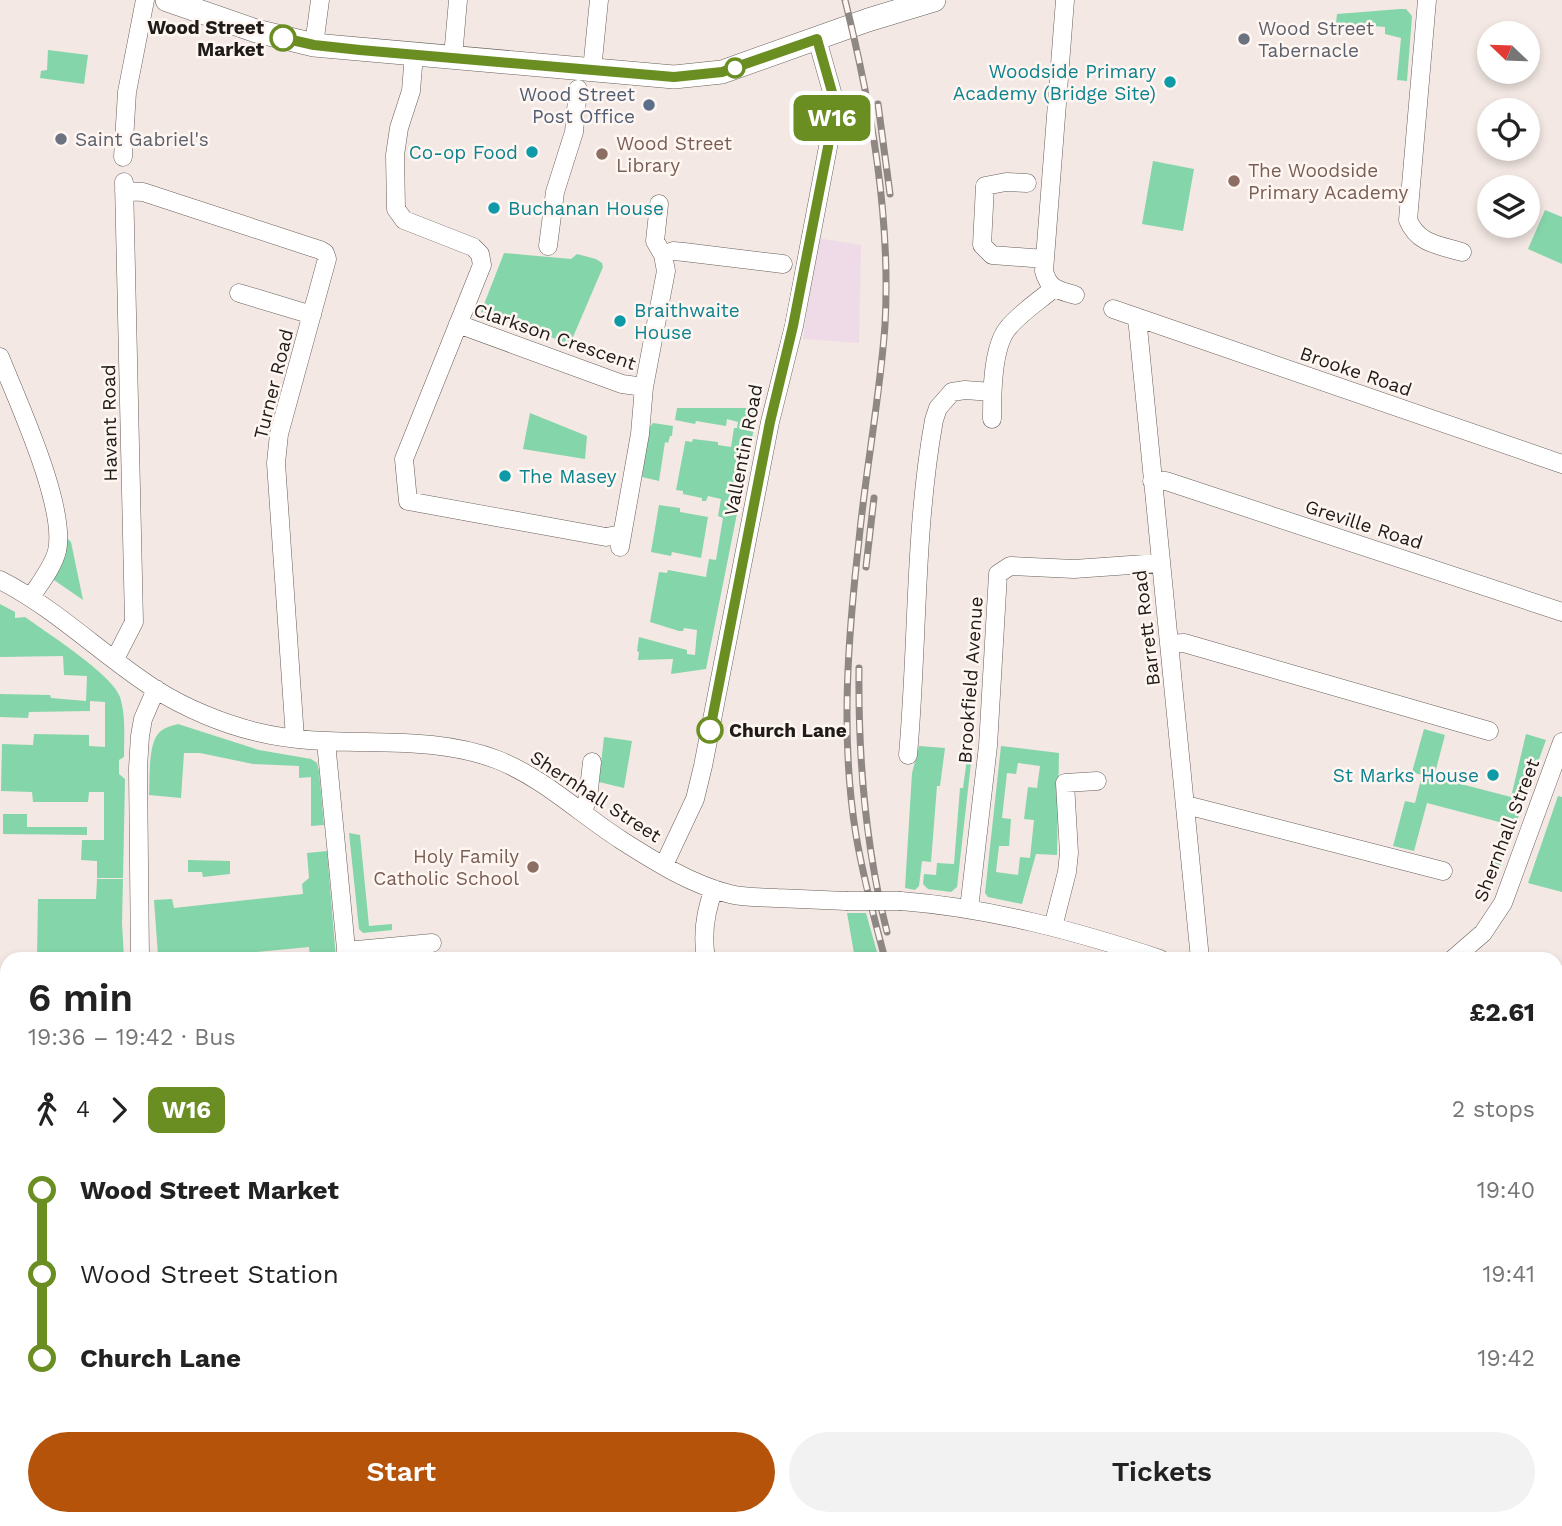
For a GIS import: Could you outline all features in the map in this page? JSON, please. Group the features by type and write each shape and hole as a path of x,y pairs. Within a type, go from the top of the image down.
{"main road":[{"path":"169,0 256,31 314,45 674,77 710,74 741,67 901,5 934,0"}],"street":[{"path":"123,157 127,92 145,0"},
{"path":"314,45 320,0"},
{"path":"453,57 458,0"},
{"path":"592,70 599,0"},
{"path":"1065,0 1044,271 1047,282 1054,288 1075,295"},
{"path":"1427,0 1408,220 1414,234 1423,240 1462,252"},
{"name":"Vallentin Road","path":"664,865 695,799 703,766 770,422 793,326 826,159 832,92 817,39"},
{"path":"414,54 411,91 399,128 395,155 396,209 402,218 410,222 473,247 482,258 482,265 458,324"},
{"path":"548,246 555,192 574,132 578,89"},
{"path":"1027,183 1006,181 985,186 982,245 992,255 1045,259"},
{"name":"Turner Road","path":"124,187 320,250 325,253 327,259 279,434 276,463 295,738"},
{"name":"Havant Road","path":"115,659 134,622 124,187"},
{"path":"644,387 666,271 663,255 655,241 659,204"},
{"path":"663,255 673,251 783,264"},
{"path":"992,419 992,393 1003,336 1009,327 1054,288"},
{"path":"239,293 312,315"},
{"path":"1113,309 1137,317"},
{"name":"Brooke Road","path":"1137,317 1562,464"},
{"name":"Barrett Road","path":"1137,317 1159,563 1199,952"},
{"name":"Clarkson Crescent","path":"458,324 622,384 644,387 640,434 621,540 408,501 404,459 458,324"},
{"path":"0,357 39,455 58,523 57,551 46,575 31,597"},
{"path":"908,755 913,703 915,601 934,420 945,398 957,390 992,393"},
{"name":"Greville Road","path":"1152,481 1166,481 1562,612"},
{"name":"Brookfield Avenue","path":"969,909 988,746 998,575 1010,566 1074,569 1159,563"},
{"name":"Shernhall Street","path":"0,580 31,597 156,690 203,713 257,732 326,742 434,744 494,759 524,771 620,839 664,865 714,889 743,896 901,901 969,909 1053,927 1137,952"},
{"path":"1169,643 1184,643 1489,731"},
{"path":"140,952 139,747 143,719 156,690"},
{"path":"326,742 347,952"},
{"name":"Shernhall Street","path":"1461,952 1483,933 1503,903 1562,742"},
{"path":"583,811 588,798 592,762"},
{"path":"1053,927 1069,853 1065,783 1097,781"},
{"path":"1186,809 1194,807 1207,810 1443,871"},
{"path":"705,952 705,922 714,889"},
{"path":"368,952 432,943"}],"shaded area":[{"path":"817,238 861,245 859,343 803,339"}],"green space":[{"path":"1406,9 1412,16 1407,81 1397,80 1401,38 1385,34 1385,27 1336,23 1337,14"},
{"path":"48,50 88,55 84,84 40,78 41,71 47,70"},
{"path":"1153,161 1194,169 1183,231 1142,224"},
{"path":"1545,210 1562,217 1562,264 1528,249 1533,238 1540,238 1540,221"},
{"path":"504,253 571,259 577,254 602,263 603,267 570,344 481,312"},
{"path":"677,408 758,408 706,669 671,674 673,659 638,660 639,637 687,650 687,654 695,655 697,630 684,628 679,631 650,622 659,572 667,573 668,570 706,577 709,559 716,560 723,518 718,516 721,499 708,496 706,501 702,501 702,498 676,490 685,441 692,442 693,439 718,442 718,445 731,447 734,428 737,428 738,422 727,419 726,426 675,420"},
{"path":"530,413 587,436 585,459 523,449"},
{"path":"653,423 673,426 672,436 668,443 665,442 659,481 642,477 649,428"},
{"path":"659,505 708,517 701,558 672,552 671,556 651,552"},
{"path":"68,539 71,542 83,600 54,580"},
{"path":"0,604 15,612 15,618 25,617 78,654 105,677 120,697 124,757 119,760 119,774 125,779 123,878 97,878 97,861 81,860 82,840 104,840 104,792 89,792 88,802 33,802 32,792 1,791 2,744 33,745 34,734 89,735 89,746 105,747 105,702 90,701 90,711 29,712 28,718 0,717 0,694 50,695 51,698 86,701 87,676 64,675 63,656 0,657"},
{"path":"178,724 259,750 311,759 317,763 324,825 311,826 311,777 299,778 299,766 253,764 200,753 184,753 181,798 149,795 151,755 155,739 162,730"},
{"path":"1424,729 1445,735 1434,777 1511,797 1526,734 1546,740 1493,887 1485,884 1503,823 1427,803 1414,851 1393,846 1405,801 1415,803 1422,775 1412,772"},
{"path":"604,737 632,741 624,788 599,782"},
{"path":"919,746 945,748 940,786 937,786 931,862 922,861 919,886 915,890 905,888 912,773"},
{"path":"1001,746 1059,753 1057,855 1036,854 1022,904 988,897 985,893","holes":["1018,763 1040,766 1037,788 1028,787 1024,819 1034,820 1030,858 1020,857 1018,875 996,872 999,846 1009,846 1011,819 1002,818 1007,773 1016,774"]},
{"path":"968,751 972,754 957,887 951,892 928,889 923,884 924,874 936,875 937,863 954,864 960,788 963,788"},
{"path":"1558,796 1562,797 1562,892 1528,883"},
{"path":"3,814 27,814 27,827 87,827 87,835 3,834"},
{"path":"349,833 360,835 369,926 392,924 392,930 363,933 359,929"},
{"path":"327,851 335,952 309,952 309,947 258,952 158,952 154,900 172,899 174,908 303,894 302,884 309,878 307,853"},
{"path":"188,860 230,861 230,874 203,877 202,872 188,872"},
{"path":"97,879 123,879 124,952 37,952 38,899 96,899"},
{"path":"847,913 866,913 877,952 854,952"}],"railway":[{"path":"845,0 871,120 885,243 885,325 855,577 847,688 848,762 856,835 883,952"},
{"path":"878,104 890,194"},
{"path":"866,567 874,498"},
{"path":"859,668 864,801 873,867 887,932"}],"bus line":[{"name":"W16","path":"283,38 314,45 360,50 674,77 698,76 741,67 817,39 832,92 828,147 793,326 770,422 710,730"}],"place":[{"name":"Wood Street Market","path":"283,38"},
{"name":"Wood Street Tabernacle","path":"1244,39"},
{"name":"Woodside Primary Academy (Bridge Site)","path":"1170,82"},
{"name":"Wood Street Post Office","path":"649,105"},
{"name":"Saint Gabriel's","path":"61,139"},
{"name":"Co-op Food","path":"532,152"},
{"name":"Wood Street Library","path":"602,154"},
{"name":"The Woodside Primary Academy","path":"1234,181"},
{"name":"Buchanan House","path":"494,208"},
{"name":"Braithwaite House","path":"620,321"},
{"name":"The Masey","path":"505,476"},
{"name":"Church Lane","path":"710,730"},
{"name":"St Marks House","path":"1493,775"},
{"name":"Holy Family Catholic School","path":"533,867"}]}
